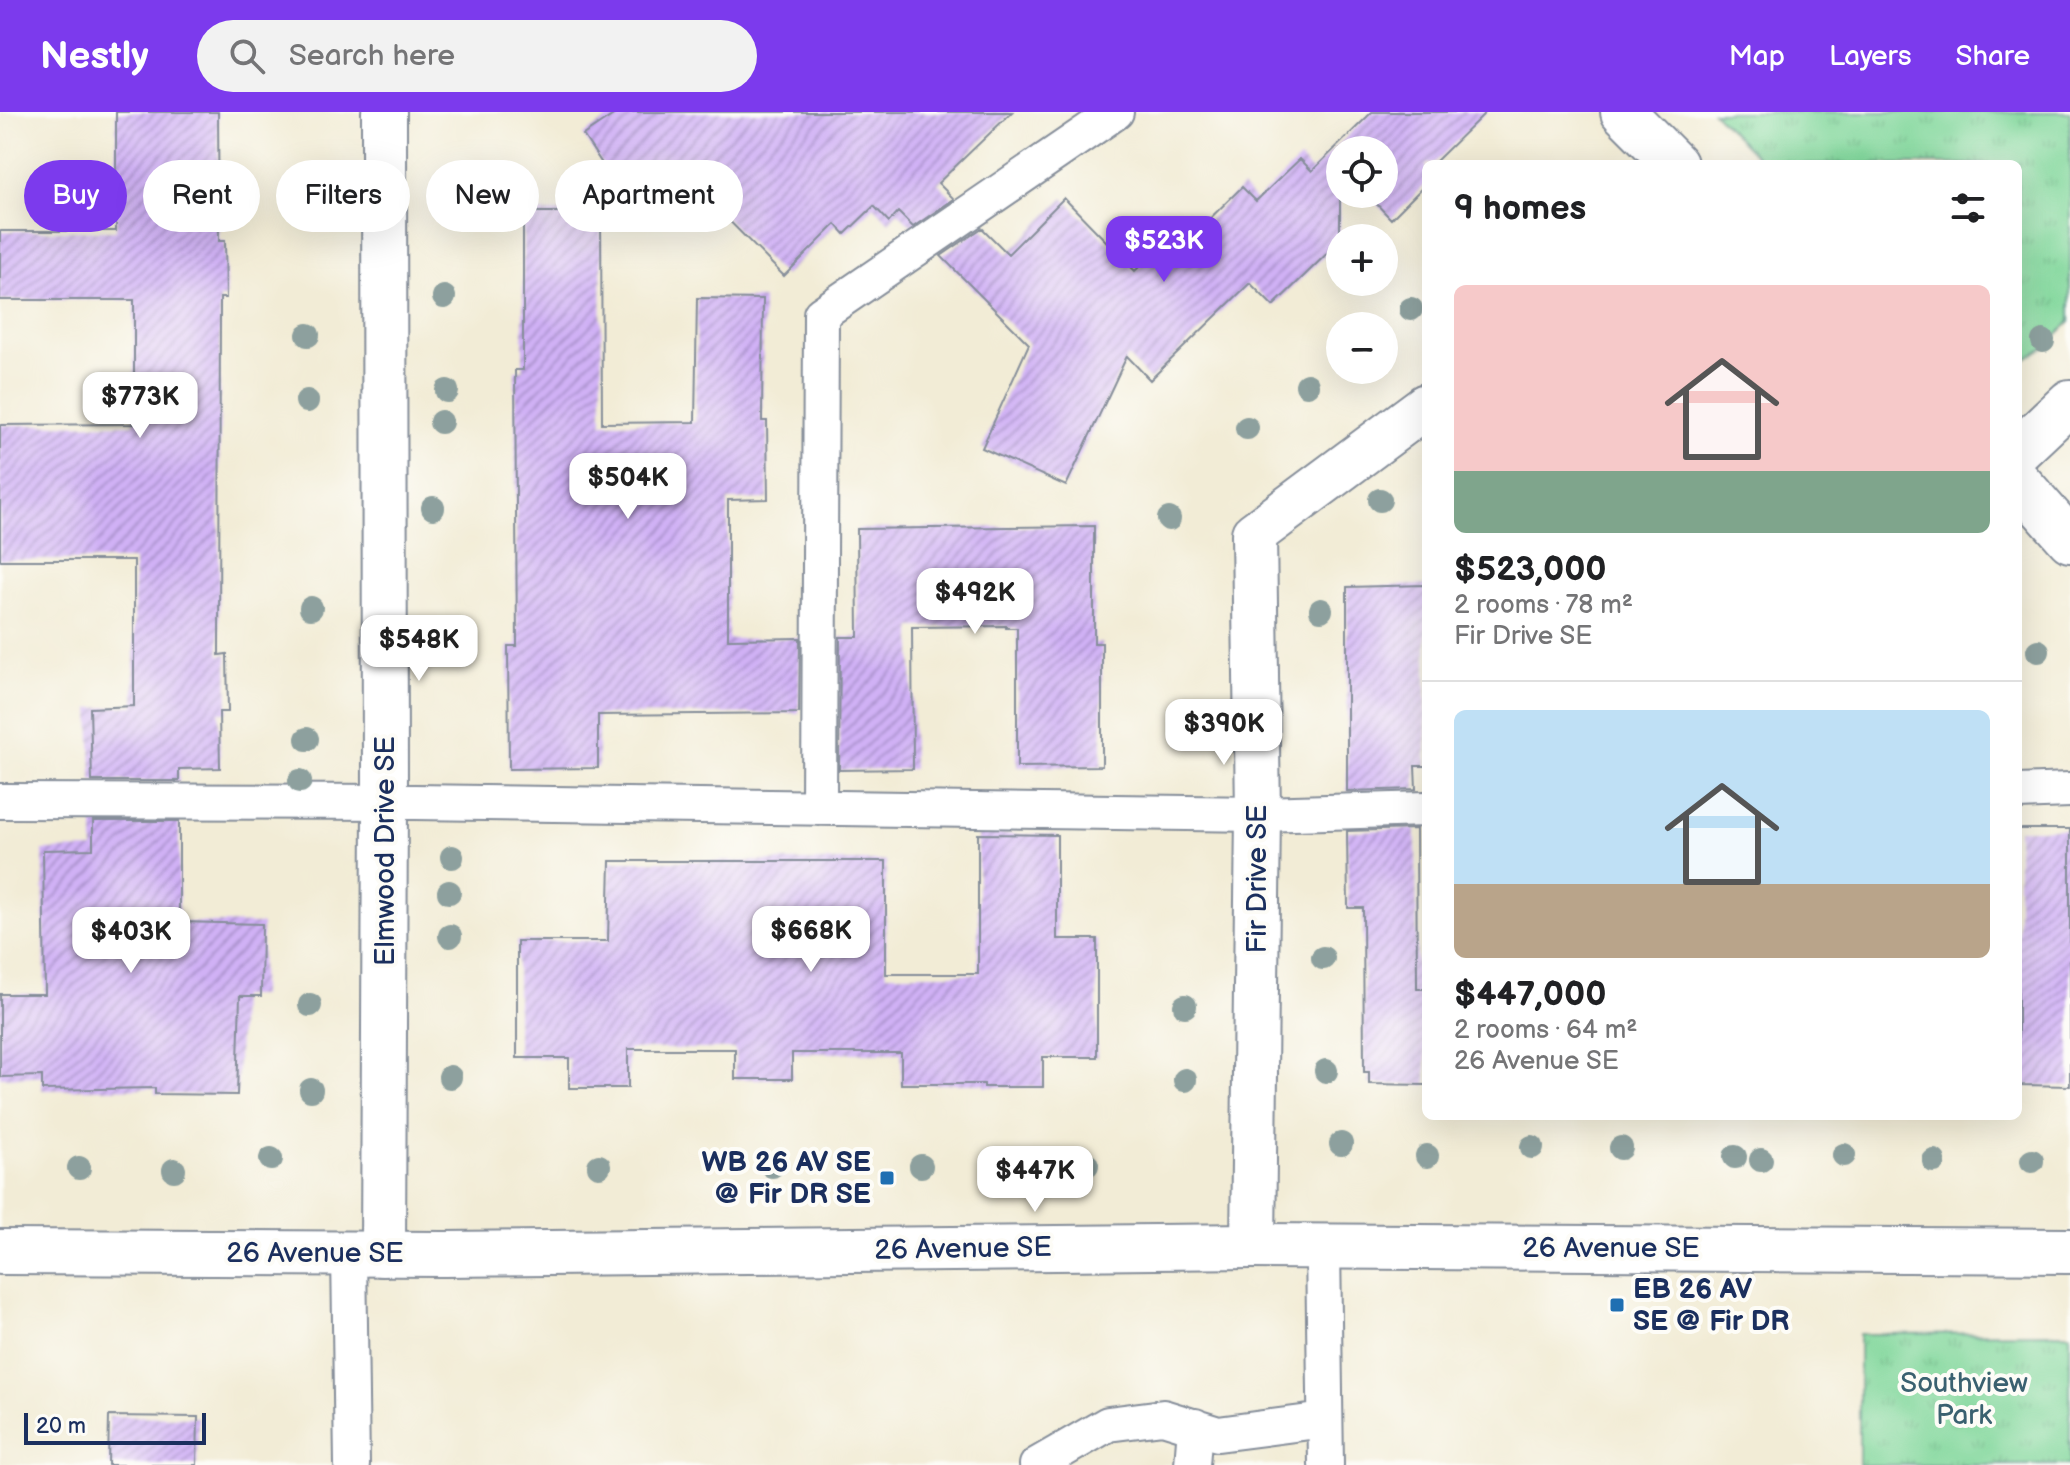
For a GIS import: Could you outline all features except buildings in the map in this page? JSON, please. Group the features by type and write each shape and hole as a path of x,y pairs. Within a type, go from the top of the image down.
{"street":[{"name":"Elmwood Drive SE","path":"366,1254 385,802 384,112"},
{"path":"1623,112 1671,160"},
{"path":"2022,447 2070,402"},
{"name":"Fir Drive SE","path":"1253,1246 1258,814 1254,534 1422,409"},
{"path":"2022,486 2070,540"},
{"name":"26 Avenue SE","path":"0,1252 366,1254 1253,1246 2070,1251"}],"lane":[{"path":"819,808 821,314 1116,112"},
{"path":"2022,792 2070,790"},
{"path":"0,801 385,802 1258,814 1422,809"},
{"path":"1323,1246 1326,1465"},
{"path":"352,1465 366,1254"},
{"path":"1037,1465 1108,1424 1163,1417 1218,1434 1325,1420"},
{"path":"1192,1465 1195,1426"}],"green space":[{"path":"1713,112 2070,112 2070,322 2044,348 2022,362 2022,160 1760,160"},
{"name":"Southview Park","path":"2070,1333 2070,1465 1859,1465 1859,1334"}],"place":[{"name":"WB 26 AV SE @ Fir DR SE","path":"887,1178"},
{"name":"EB 26 AV SE @ Fir DR","path":"1617,1305"}]}
